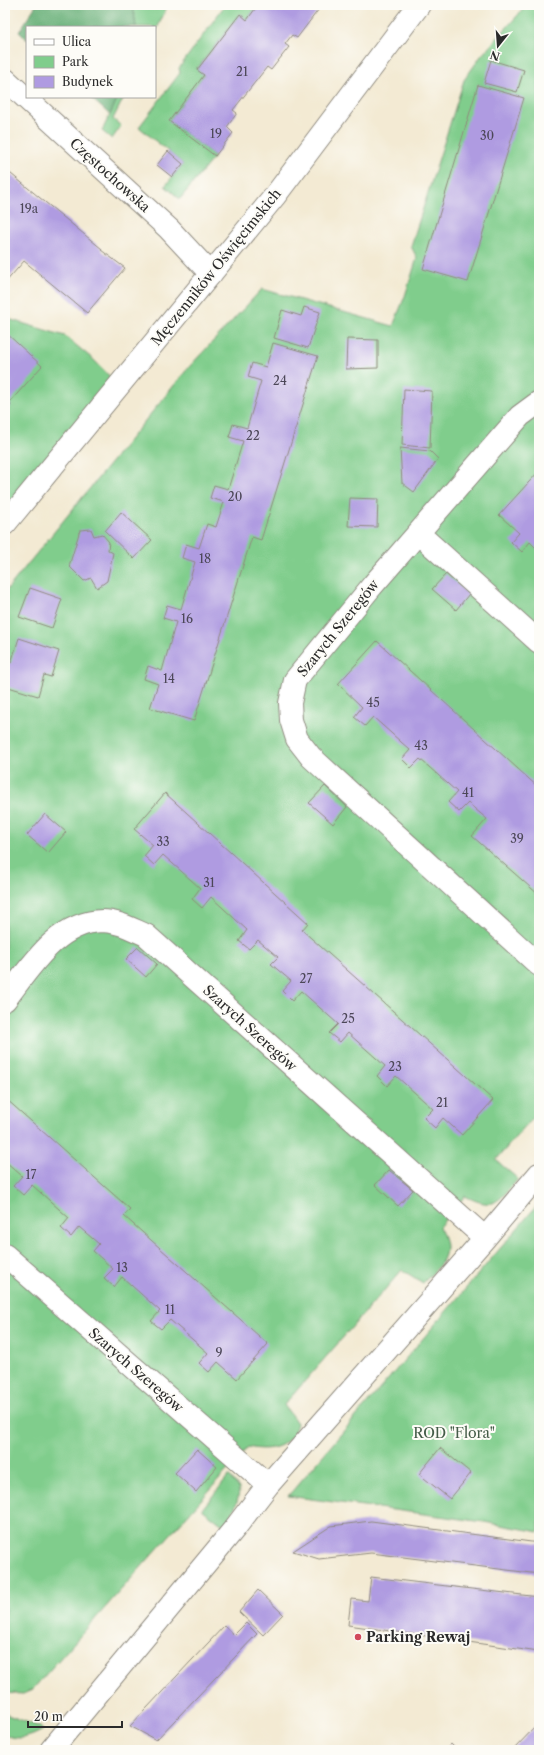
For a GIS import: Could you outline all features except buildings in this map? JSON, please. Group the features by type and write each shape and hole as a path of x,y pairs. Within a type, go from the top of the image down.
{"street":[{"name":"Męczenników Oświęcimskich","path":"5,524 274,197 419,5"},
{"name":"Częstochowska","path":"5,79 169,229 211,274"},
{"name":"Szarych Szeregów","path":"539,402 520,416 372,586 295,680 290,703 291,720 297,739 311,757 539,965"},
{"path":"418,533 539,642"},
{"name":"Szarych Szeregów","path":"5,1000 50,944 62,934 102,921 122,924 146,935 485,1238"},
{"path":"51,1750 235,1528 268,1485 485,1238 539,1174"},
{"name":"Szarych Szeregów","path":"5,1255 268,1485"}],"green space":[{"path":"36,5 133,5 136,26 26,26 26,39 19,32"},
{"path":"133,5 168,5 156,31 156,26 136,26"},
{"path":"225,5 258,5 247,20 240,14 197,69 204,75 169,121 215,156 180,199 165,186 183,164 139,127 180,73 179,68"},
{"path":"527,5 539,5 539,1110 496,1160 518,1179 506,1193 495,1202 483,1203 465,1196 439,1227 444,1236 446,1251 444,1258 435,1270 423,1283 402,1270 284,1405 297,1423 290,1438 285,1443 271,1448 264,1449 248,1447 32,1690 23,1694 5,1693 5,592 189,367 262,289 393,326 405,296 417,258 411,246 464,80 481,56"},
{"path":"91,98 118,98 110,115"},
{"path":"118,98 124,98 113,119 121,126 112,139 102,131"},
{"path":"5,318 65,336 94,360 119,386 5,524"},
{"name":"ROD \"Flora\"","path":"539,1203 539,1532 484,1522 288,1496"},
{"path":"229,1476 239,1488 239,1493 230,1517 224,1526 202,1509"},
{"path":"5,1714 40,1727 43,1730 34,1735 20,1738 5,1735"}],"place":[{"name":"Parking Rewaj","path":"358,1637"}]}
